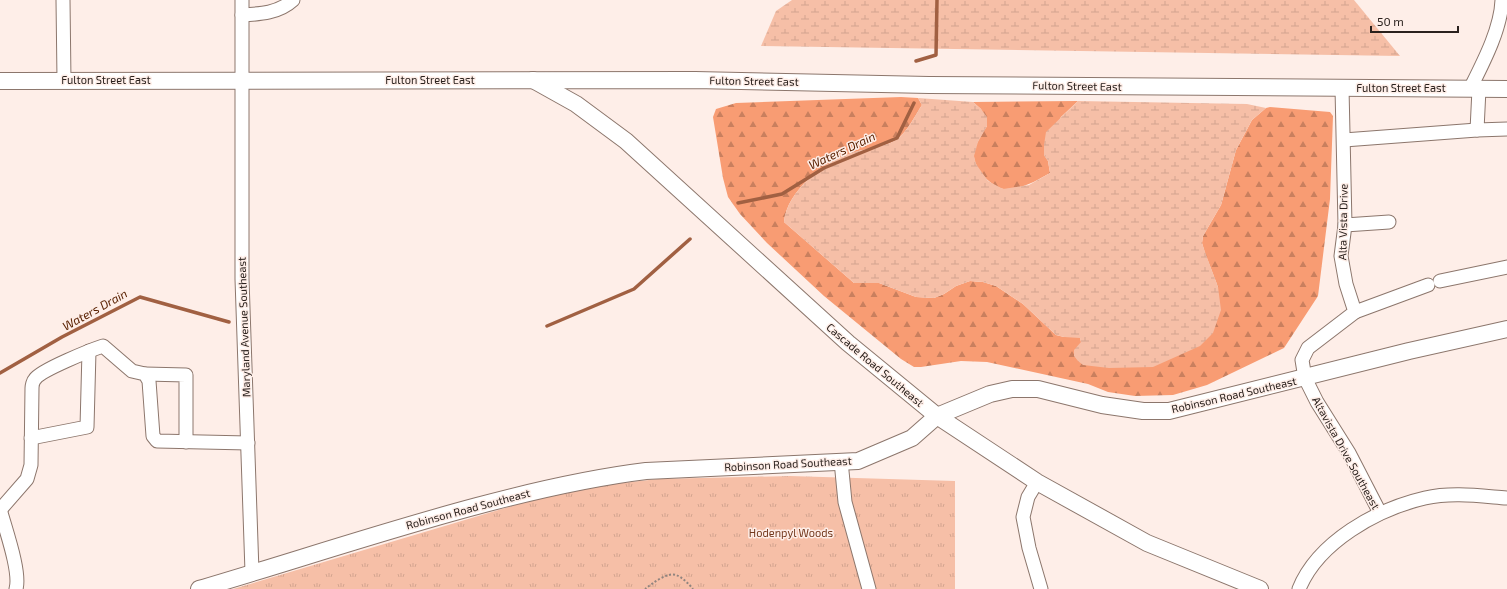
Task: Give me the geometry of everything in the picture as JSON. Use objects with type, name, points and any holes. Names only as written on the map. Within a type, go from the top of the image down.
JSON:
[{"type":"main road","name":"Fulton Street East","points":[[0,81],[532,79],[1507,89]]},
{"type":"main road","name":"Cascade Road Southeast","points":[[532,79],[576,104],[626,141],[832,330],[937,416],[1037,482],[1147,543],[1256,588]]},
{"type":"main road","name":"Robinson Road Southeast","points":[[199,589],[440,516],[538,490],[591,479],[646,471],[858,461],[912,438],[937,416],[990,394],[1012,389],[1038,389],[1102,405],[1143,411],[1168,411],[1409,351],[1507,329]]},
{"type":"street","points":[[63,0],[64,80]]},
{"type":"street","name":"Maryland Avenue Southeast","points":[[242,0],[242,279],[252,572]]},
{"type":"street","points":[[242,15],[262,14],[276,10],[288,5],[293,0]]},
{"type":"street","points":[[1477,130],[1475,89],[1495,33],[1502,9],[1502,0]]},
{"type":"street","name":"Alta Vista Drive","points":[[1342,88],[1345,225],[1341,256],[1346,284],[1355,312]]},
{"type":"street","points":[[1344,140],[1507,129]]},
{"type":"street","points":[[1345,225],[1389,222]]},
{"type":"street","points":[[1305,378],[1302,360],[1308,348],[1355,312],[1434,283],[1507,267]]},
{"type":"street","points":[[16,589],[16,567],[0,509],[27,479],[31,465],[32,388],[34,379],[44,372],[103,346],[132,371],[145,374],[186,375],[186,442]]},
{"type":"street","points":[[31,438],[87,427],[89,351]]},
{"type":"street","points":[[145,374],[149,381],[152,436],[157,441],[248,443]]},
{"type":"street","name":"Altavista Drive Southeast","points":[[1299,589],[1312,564],[1341,537],[1380,513],[1349,453],[1317,402],[1305,378]]},
{"type":"street","points":[[840,461],[845,502],[869,589]]},
{"type":"street","points":[[1037,482],[1028,497],[1023,518],[1029,548],[1041,589]]},
{"type":"street","points":[[1380,513],[1425,498],[1457,495],[1507,498]]},
{"type":"path","points":[[645,589],[665,577],[676,575],[693,589]]},
{"type":"green space","points":[[792,0],[1354,0],[1400,56],[761,46],[776,11]]},
{"type":"green space","points":[[901,97],[918,98],[922,105],[907,128],[896,140],[888,144],[844,156],[821,169],[800,188],[792,199],[787,210],[784,222],[854,283],[879,283],[916,297],[934,298],[944,294],[956,286],[970,281],[983,282],[996,286],[1023,304],[1056,335],[1064,337],[1080,337],[1081,342],[1218,287],[1202,243],[1203,236],[1221,205],[1236,150],[1252,120],[1266,108],[1270,107],[1330,112],[1333,116],[1330,199],[1318,296],[1284,348],[1207,385],[1173,395],[1135,396],[1108,392],[1088,384],[987,362],[961,361],[914,367],[901,359],[824,296],[767,243],[740,214],[728,197],[723,178],[713,117],[716,109],[736,103]]},
{"type":"green space","points":[[918,98],[973,102],[981,109],[987,117],[987,126],[978,142],[974,156],[976,164],[988,181],[1003,189],[1029,185],[1050,173],[1048,161],[1044,155],[1046,132],[1078,101],[1247,104],[1266,108],[1252,120],[1236,150],[1221,205],[1203,236],[1202,243],[1218,287],[1221,310],[1213,333],[1200,346],[1153,367],[1109,368],[1083,365],[1074,356],[1074,350],[1081,342],[1080,338],[1056,335],[1023,304],[996,286],[983,282],[970,281],[956,286],[944,294],[934,298],[916,297],[879,283],[854,283],[784,222],[787,210],[792,199],[800,188],[821,169],[844,156],[888,144],[896,140],[907,128],[922,105]]},
{"type":"green space","points":[[1078,101],[1061,117],[1044,145],[1044,155],[1048,161],[1050,173],[1034,182],[1016,188],[1004,189],[999,188],[989,182],[977,167],[974,153],[978,141],[987,126],[981,109],[973,102]]},
{"type":"green space","name":"Hodenpyl Woods","points":[[790,476],[955,481],[955,589],[233,589],[532,500],[595,486],[658,479]]},
{"type":"waterway","name":"Waters Drain","points":[[916,61],[936,55],[937,0]]},
{"type":"waterway","name":"Waters Drain","points":[[738,203],[782,194],[824,168],[897,138],[914,103]]},
{"type":"waterway","name":"Waters Drain","points":[[547,326],[634,289],[690,239]]},
{"type":"waterway","name":"Waters Drain","points":[[0,373],[62,337],[140,297],[229,322]]}]
